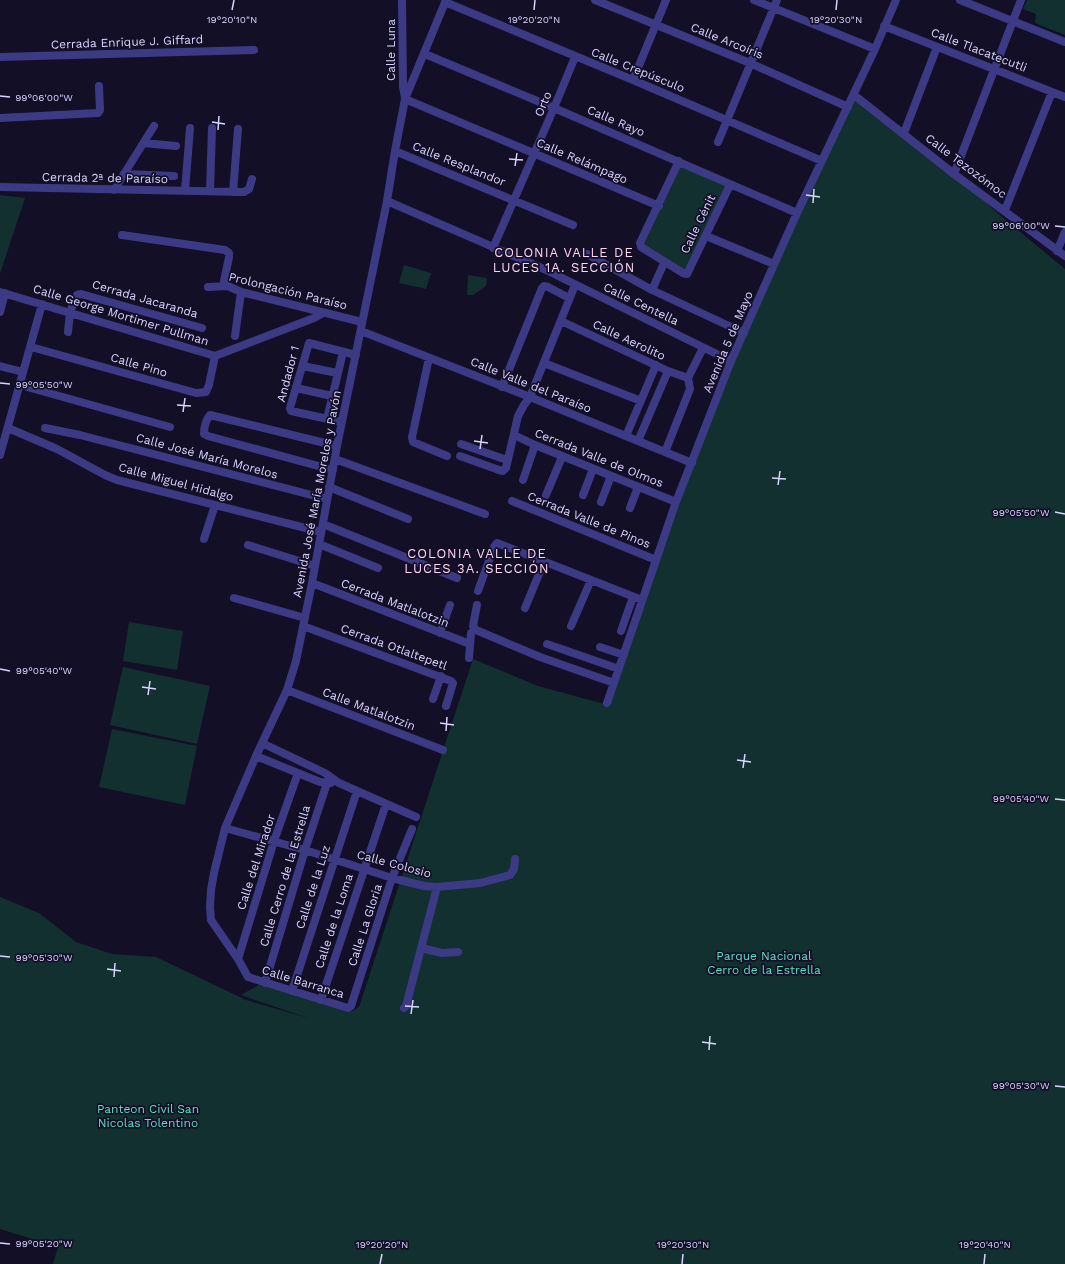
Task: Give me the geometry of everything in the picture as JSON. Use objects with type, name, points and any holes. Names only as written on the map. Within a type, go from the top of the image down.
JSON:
[{"type":"street","name":"Calle Luna","points":[[402,0],[403,87],[405,99]]},
{"type":"street","name":"Calle Arcoíris","points":[[595,0],[750,63],[848,107]]},
{"type":"street","points":[[633,80],[666,0]]},
{"type":"street","points":[[754,0],[775,4],[875,49]]},
{"type":"street","name":"Avenida 5 de Mayo","points":[[607,703],[676,502],[731,361],[797,213],[875,49],[896,0]]},
{"type":"street","points":[[960,0],[1065,42]]},
{"type":"street","points":[[954,174],[1021,0]]},
{"type":"street","name":"Avenida José María Morelos y Pavón","points":[[248,977],[238,959],[211,920],[211,890],[214,873],[225,828],[256,756],[287,690],[296,661],[337,446],[387,201],[405,99],[425,54],[445,1]]},
{"type":"street","name":"Calle Crepúsculo","points":[[445,1],[822,161]]},
{"type":"street","points":[[718,142],[726,119],[775,4]]},
{"type":"street","name":"Calle Tlacatecutli","points":[[884,26],[1065,97]]},
{"type":"street","points":[[904,133],[937,47]]},
{"type":"street","name":"Cerrada Enrique J. Giffard","points":[[0,57],[254,50]]},
{"type":"street","name":"Calle Rayo","points":[[425,54],[679,161],[730,185],[797,213]]},
{"type":"street","name":"Orto","points":[[493,248],[575,57]]},
{"type":"street","points":[[0,118],[98,113],[100,110],[99,86]]},
{"type":"street","points":[[1005,210],[1052,92]]},
{"type":"street","name":"Calle Tezozómoc","points":[[854,94],[954,174],[1005,210],[1065,256]]},
{"type":"street","name":"Calle Relámpago","points":[[405,99],[658,206]]},
{"type":"street","points":[[114,190],[154,126]]},
{"type":"street","points":[[185,191],[190,128]]},
{"type":"street","points":[[210,191],[212,128]]},
{"type":"street","points":[[233,192],[238,129]]},
{"type":"street","points":[[144,143],[176,146]]},
{"type":"street","name":"Calle Resplandor","points":[[395,151],[573,225]]},
{"type":"street","points":[[652,290],[664,263],[641,247],[640,243],[679,161]]},
{"type":"street","points":[[124,174],[174,176]]},
{"type":"street","name":"Cerrada 2ª de Paraíso","points":[[0,187],[244,192],[249,189],[252,179]]},
{"type":"street","name":"Calle Cénit","points":[[664,263],[687,274],[730,185]]},
{"type":"street","name":"Calle Centella","points":[[387,201],[544,269],[731,361]]},
{"type":"street","points":[[1058,251],[1065,232]]},
{"type":"street","points":[[122,235],[225,250],[229,252],[224,280],[228,286]]},
{"type":"street","points":[[706,236],[774,264]]},
{"type":"street","points":[[587,254],[652,290],[744,333]]},
{"type":"street","points":[[460,456],[504,471],[518,416],[524,404],[530,397],[575,285]]},
{"type":"street","name":"Prolongación Paraíso","points":[[208,287],[228,286],[241,292],[362,322]]},
{"type":"street","points":[[502,387],[542,288],[544,286],[548,287],[569,298]]},
{"type":"street","points":[[235,336],[241,292]]},
{"type":"street","points":[[0,312],[3,293]]},
{"type":"street","name":"Calle George Mortimer Pullman","points":[[3,293],[215,356],[314,318],[323,313]]},
{"type":"street","name":"Cerrada Jacaranda","points":[[70,312],[77,295],[81,294],[202,328]]},
{"type":"street","points":[[0,452],[42,304]]},
{"type":"street","points":[[68,332],[70,312]]},
{"type":"street","name":"Calle Aerolito","points":[[561,321],[668,371],[688,378]]},
{"type":"street","name":"Calle Valle del Paraíso","points":[[361,331],[530,397],[692,463]]},
{"type":"street","name":"Andador 1","points":[[327,419],[291,411],[290,408],[309,343],[343,352]]},
{"type":"street","name":"Calle Pino","points":[[30,347],[202,394],[206,392],[209,386],[215,356]]},
{"type":"street","points":[[665,452],[690,389],[688,378],[703,348]]},
{"type":"street","points":[[342,422],[327,419],[343,352],[356,355]]},
{"type":"street","points":[[429,358],[412,437],[413,442],[447,456]]},
{"type":"street","points":[[544,363],[641,401]]},
{"type":"street","points":[[626,436],[656,365]]},
{"type":"street","points":[[0,366],[23,372]]},
{"type":"street","points":[[303,366],[337,373]]},
{"type":"street","points":[[638,441],[668,371]]},
{"type":"street","points":[[20,385],[170,427]]},
{"type":"street","points":[[296,388],[332,396]]},
{"type":"street","points":[[333,470],[208,436],[204,434],[204,431],[210,415],[337,446]]},
{"type":"street","name":"Calle Miguel Hidalgo","points":[[8,428],[57,449],[117,480],[214,505],[322,528],[457,578]]},
{"type":"street","name":"Calle José María Morelos","points":[[45,428],[80,435],[327,499]]},
{"type":"street","name":"Cerrada Valle de Olmos","points":[[514,435],[534,446],[676,502]]},
{"type":"street","points":[[461,444],[507,460]]},
{"type":"street","points":[[523,480],[534,446]]},
{"type":"street","points":[[546,495],[562,457]]},
{"type":"street","points":[[335,459],[486,514]]},
{"type":"street","points":[[583,495],[593,469]]},
{"type":"street","points":[[601,502],[611,476]]},
{"type":"street","points":[[329,487],[408,519]]},
{"type":"street","points":[[630,508],[638,487]]},
{"type":"street","name":"Cerrada Valle de Pinos","points":[[512,501],[656,560]]},
{"type":"street","points":[[204,539],[214,505]]},
{"type":"street","points":[[478,591],[494,547],[497,543],[642,600]]},
{"type":"street","points":[[319,544],[378,568]]},
{"type":"street","points":[[248,545],[315,566]]},
{"type":"street","points":[[525,608],[544,562]]},
{"type":"street","points":[[571,626],[591,580]]},
{"type":"street","name":"Cerrada Matlalotzin","points":[[312,583],[470,644]]},
{"type":"street","points":[[621,631],[633,597]]},
{"type":"street","name":"Cerrada Otlaltepetl","points":[[234,598],[304,622],[452,681],[453,683],[446,706]]},
{"type":"street","points":[[440,633],[450,605]]},
{"type":"street","points":[[477,606],[473,626],[476,630],[540,657],[614,683]]},
{"type":"street","points":[[469,658],[471,633]]},
{"type":"street","points":[[547,644],[619,669]]},
{"type":"street","points":[[600,647],[624,655]]},
{"type":"street","points":[[433,699],[441,676]]},
{"type":"street","name":"Calle Matlalotzin","points":[[287,690],[443,750]]},
{"type":"street","points":[[262,743],[325,773],[328,780]]},
{"type":"street","points":[[256,756],[320,782],[328,780],[339,784],[416,817]]},
{"type":"street","name":"Calle del Mirador","points":[[238,959],[274,842],[298,773]]},
{"type":"street","name":"Calle Cerro de la Estrella","points":[[265,983],[305,850],[328,780]]},
{"type":"street","name":"Calle de la Luz","points":[[292,991],[357,791]]},
{"type":"street","name":"Calle de la Loma","points":[[321,1000],[386,804]]},
{"type":"street","name":"Calle Colosio","points":[[225,828],[305,850],[392,878],[437,887],[406,1006],[404,1008]]},
{"type":"street","name":"Calle La Gloria","points":[[351,1006],[392,878],[412,829]]},
{"type":"street","points":[[437,887],[480,883],[510,875],[514,869],[515,859]]},
{"type":"street","points":[[421,948],[442,953],[458,952]]},
{"type":"street","name":"Calle Barranca","points":[[248,977],[348,1008],[351,1006]]},
{"type":"green space","points":[[1027,0],[1065,0],[1065,35],[1035,23],[1036,14],[1023,9]]},
{"type":"green space","name":"Parque Nacional Cerro de la Estrella","points":[[854,97],[954,174],[1001,216],[1065,269],[1065,1264],[53,1264],[58,1247],[0,1229],[0,897],[39,913],[76,942],[112,954],[156,957],[246,1000],[308,1018],[241,995],[262,983],[345,1011],[352,1011],[359,1007],[473,659],[538,686],[608,705],[731,362]]},
{"type":"green space","points":[[681,165],[726,185],[687,272],[643,246]]},
{"type":"green space","points":[[0,195],[25,198],[0,274]]},
{"type":"green space","points":[[404,265],[431,273],[426,289],[399,283]]},
{"type":"green space","points":[[468,275],[487,278],[486,286],[473,295],[467,295]]},
{"type":"green space","points":[[129,622],[183,631],[177,670],[123,661]]},
{"type":"green space","points":[[123,667],[210,686],[197,744],[110,725]]},
{"type":"green space","points":[[112,729],[197,746],[185,805],[99,787]]},
{"type":"district","name":"COLONIA VALLE DE LUCES 1A. SECCIÓN","points":[[564,260]]},
{"type":"district","name":"COLONIA VALLE DE LUCES 3A. SECCIÓN","points":[[477,560]]},
{"type":"park label","name":"Panteon Civil San Nicolas Tolentino","points":[[148,1116]]}]
